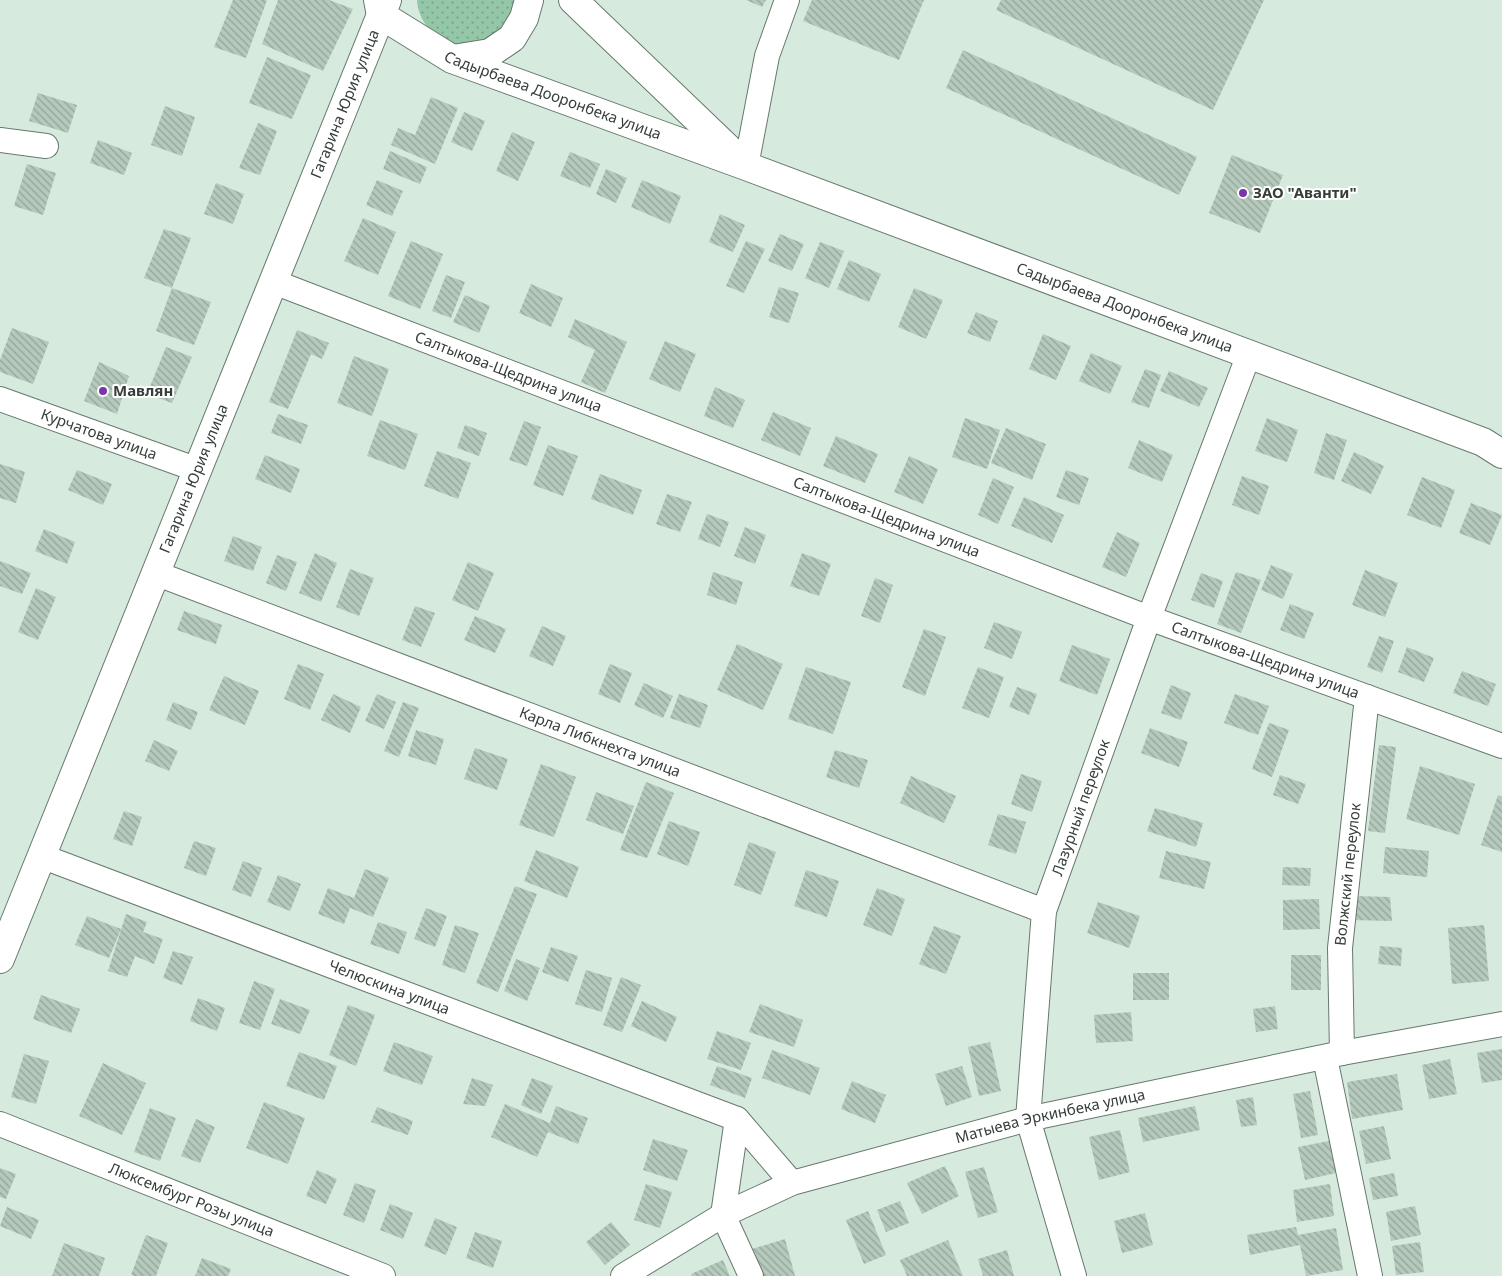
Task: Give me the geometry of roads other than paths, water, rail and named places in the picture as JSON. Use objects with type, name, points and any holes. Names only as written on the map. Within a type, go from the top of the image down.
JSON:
[{"type":"main road","points":[[452,59],[490,53],[512,38],[524,18],[529,0]]},
{"type":"main road","name":"Садырбаева Дооронбека улица","points":[[573,0],[746,166]]},
{"type":"main road","name":"Садырбаева Дооронбека улица","points":[[382,5],[452,59],[746,166],[1250,354],[1483,442],[1502,454]]},
{"type":"main road","name":"Гагарина Юрия улица","points":[[0,959],[274,282],[382,5]]},
{"type":"street","points":[[746,166],[767,56],[787,0]]},
{"type":"street","points":[[0,140],[46,146]]},
{"type":"street","name":"Салтыкова-Щедрина улица","points":[[274,282],[1149,618],[1502,746]]},
{"type":"street","name":"Лазурный переулок","points":[[1074,1276],[1028,1119],[1044,911],[1149,618],[1250,354]]},
{"type":"street","name":"Курчатова улица","points":[[0,399],[198,470]]},
{"type":"street","name":"Карла Либкнехта улица","points":[[155,573],[1044,911]]},
{"type":"street","name":"Волжский переулок","points":[[1367,697],[1340,948],[1334,1056],[1370,1276]]},
{"type":"street","name":"Челюскина улица","points":[[41,856],[737,1119],[792,1183]]},
{"type":"street","name":"Матыева Эркинбека улица","points":[[623,1276],[723,1215],[792,1183],[1028,1119],[1334,1056],[1502,1024]]},
{"type":"street","points":[[737,1119],[723,1215],[751,1276]]},
{"type":"street","name":"Люксембург Розы улица","points":[[0,1124],[382,1276]]},
{"type":"place","name":"ЗАО \"Аванти\"","points":[[1243,193]]},
{"type":"place","name":"Мавлян","points":[[103,391]]}]
